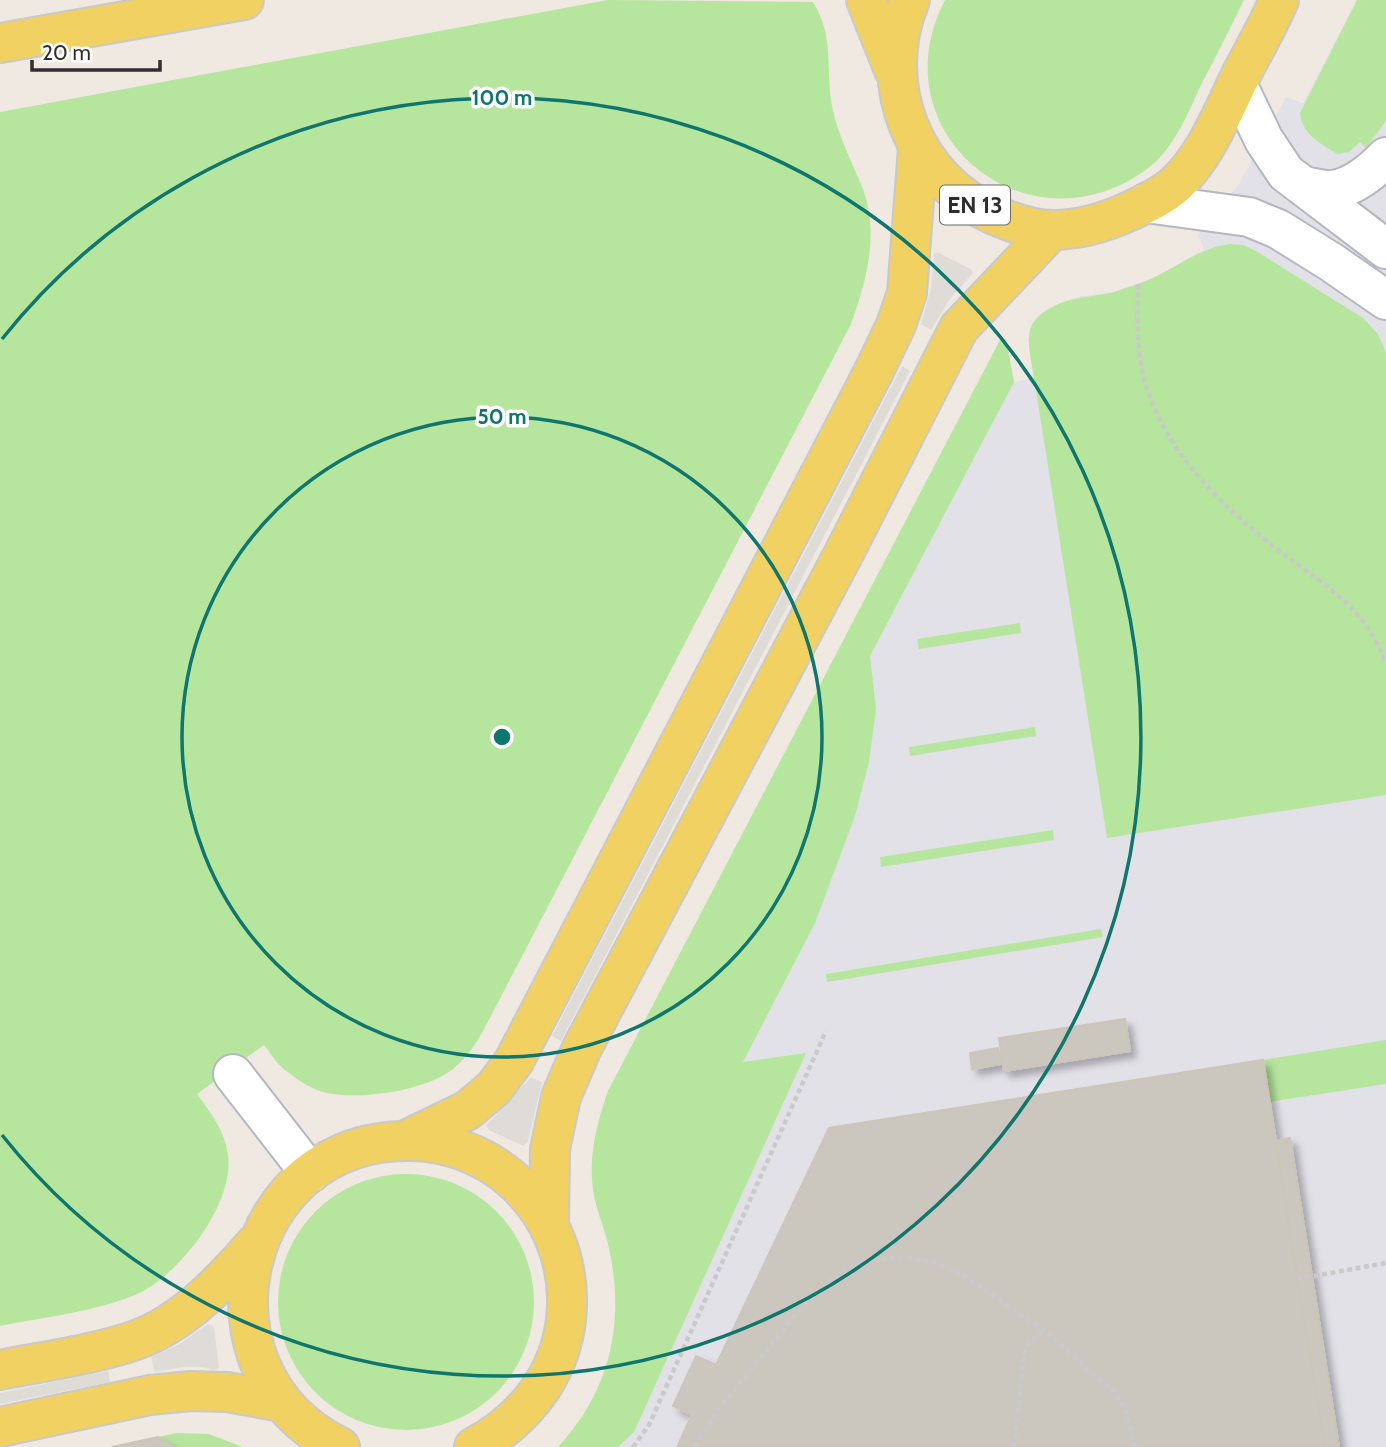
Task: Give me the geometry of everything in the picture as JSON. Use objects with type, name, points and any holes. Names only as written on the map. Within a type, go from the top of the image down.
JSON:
[{"type":"main road","points":[[0,43],[244,0]]},
{"type":"main road","name":"EN 13","points":[[866,0],[897,78]]},
{"type":"main road","name":"EN 13","points":[[910,0],[899,32],[897,78],[900,102],[918,148],[935,170],[972,204],[1018,225],[1052,230],[1085,227],[1116,217],[1146,204],[1174,186],[1197,160],[1279,1]]},
{"type":"main road","points":[[404,1141],[468,1110],[494,1088],[514,1061],[868,383],[908,293],[918,148]]},
{"type":"main road","points":[[549,1225],[550,1149],[561,1097],[582,1048],[843,555],[959,328],[1052,230]]},
{"type":"main road","points":[[0,1370],[115,1346],[137,1340],[159,1329],[221,1284],[260,1239],[281,1203],[310,1173],[339,1156],[370,1145],[404,1141],[448,1145],[488,1162],[523,1189],[549,1225],[564,1270],[567,1316],[563,1340],[544,1384],[515,1420],[474,1447]]},
{"type":"main road","points":[[260,1239],[251,1266],[247,1295],[248,1324],[255,1352],[266,1378],[282,1402],[317,1434],[340,1447]]},
{"type":"main road","points":[[0,1427],[150,1395],[191,1391],[228,1392],[282,1402]]},
{"type":"street","points":[[1237,84],[1264,140],[1286,173],[1303,186],[1379,229],[1331,262]]},
{"type":"street","points":[[1303,186],[1332,190],[1354,182],[1386,157]]},
{"type":"street","points":[[1146,204],[1263,221],[1331,262],[1386,300]]},
{"type":"street","points":[[233,1074],[310,1173]]},
{"type":"path","points":[[1138,284],[1139,356],[1142,372],[1150,400],[1179,450],[1201,479],[1242,519],[1280,551],[1334,589],[1352,607],[1365,622],[1386,663]]},
{"type":"path","points":[[633,1447],[649,1426],[826,1031]]},
{"type":"path","points":[[812,1060],[822,1058]]},
{"type":"path","points":[[695,1447],[719,1409],[793,1318],[829,1281],[863,1261],[906,1257],[936,1263],[961,1274],[1044,1331],[1114,1392],[1127,1413],[1135,1447]]},
{"type":"path","points":[[1297,1279],[1386,1263]]},
{"type":"path","points":[[1014,1447],[1025,1347],[1044,1331]]},
{"type":"shaded area","points":[[1357,0],[1386,0],[1386,1447],[572,1447],[622,1409],[674,1086],[1000,340],[1006,339],[1014,382],[1034,378],[1028,339],[1034,322],[1045,312],[1077,297],[1113,292],[1148,280],[1204,249],[1198,235],[1239,184],[1286,97],[1303,103]]},
{"type":"shaded area","points":[[937,252],[971,269],[973,273],[950,299],[931,330],[921,324],[931,288],[934,254]]},
{"type":"shaded area","points":[[902,366],[910,371],[561,1041],[552,1036]]},
{"type":"shaded area","points":[[531,1077],[542,1082],[528,1141],[523,1146],[486,1126]]},
{"type":"shaded area","points":[[208,1324],[214,1327],[219,1368],[214,1370],[184,1367],[155,1372],[151,1357],[178,1345]]},
{"type":"shaded area","points":[[108,1371],[110,1382],[0,1404],[0,1393]]},
{"type":"green space","points":[[608,0],[813,2],[827,40],[832,106],[842,139],[864,192],[870,225],[866,275],[851,324],[489,1020],[466,1057],[441,1077],[410,1088],[374,1094],[341,1095],[322,1092],[298,1080],[282,1067],[264,1045],[197,1094],[221,1130],[228,1155],[228,1174],[213,1216],[185,1256],[152,1286],[135,1295],[86,1310],[0,1326],[0,112]]},
{"type":"green space","points":[[945,0],[1244,0],[1179,131],[1165,152],[1147,169],[1101,192],[1055,198],[1012,189],[975,167],[947,135],[931,94],[929,49]]},
{"type":"green space","points":[[1357,0],[1386,0],[1386,121],[1366,148],[1360,142],[1349,152],[1338,154],[1308,133],[1300,113]]},
{"type":"green space","points":[[1230,244],[1243,245],[1256,251],[1363,318],[1378,334],[1386,353],[1386,795],[1107,838],[1030,356],[1031,326],[1043,313],[1061,303],[1110,293],[1146,281],[1207,250]]},
{"type":"green space","points":[[1006,339],[1014,382],[870,656],[876,709],[869,762],[855,816],[815,923],[743,1062],[806,1053],[634,1432],[618,1447],[558,1447],[591,1402],[602,1378],[614,1328],[614,1275],[594,1198],[592,1168],[596,1135],[608,1091],[1000,340]]},
{"type":"green space","points":[[1020,623],[1021,633],[919,649],[917,639]]},
{"type":"green space","points":[[1035,727],[1036,736],[910,756],[909,747]]},
{"type":"green space","points":[[1053,830],[1054,840],[881,867],[880,857]]},
{"type":"green space","points":[[1101,929],[1103,937],[827,982],[826,974]]},
{"type":"green space","points":[[1386,1040],[1386,1084],[1269,1102],[1263,1060]]},
{"type":"green space","points":[[406,1174],[443,1179],[466,1189],[497,1211],[519,1242],[529,1265],[534,1302],[529,1339],[519,1362],[497,1393],[466,1415],[443,1425],[406,1430],[369,1425],[346,1415],[315,1393],[293,1362],[283,1339],[278,1302],[283,1265],[293,1242],[315,1211],[346,1189],[369,1179]]},
{"type":"green space","points":[[177,1433],[209,1434],[243,1447],[173,1447],[158,1437]]},
{"type":"building","points":[[1125,1019],[1130,1051],[1004,1071],[999,1038]]},
{"type":"building","points":[[998,1048],[1001,1064],[972,1069],[970,1053]]},
{"type":"building","points":[[1263,1060],[1325,1447],[677,1447],[692,1415],[673,1406],[696,1356],[716,1365],[829,1128]]},
{"type":"building","points":[[1290,1138],[1339,1447],[1325,1447],[1299,1293],[1275,1141]]},
{"type":"building","points":[[158,1437],[173,1447],[112,1447]]}]
